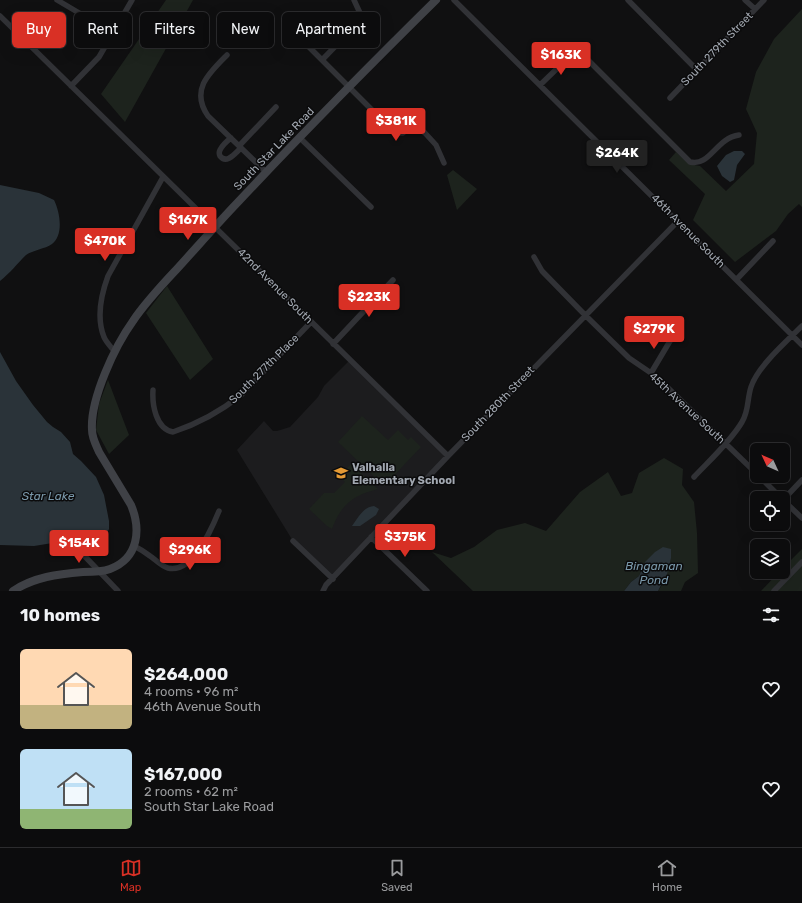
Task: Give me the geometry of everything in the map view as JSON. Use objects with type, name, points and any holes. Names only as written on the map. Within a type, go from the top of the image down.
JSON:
[{"type":"street","points":[[57,0],[77,12]]},
{"type":"street","points":[[125,12],[132,0]]},
{"type":"street","points":[[322,60],[355,26],[359,19],[360,13],[354,0]]},
{"type":"street","name":"South Star Lake Road","points":[[134,546],[137,526],[134,511],[95,444],[92,431],[93,409],[96,399],[115,352],[132,321],[215,226],[266,172],[436,0]]},
{"type":"street","name":"46th Avenue South","points":[[454,0],[802,345]]},
{"type":"street","points":[[628,0],[697,70]]},
{"type":"street","points":[[746,0],[755,9]]},
{"type":"street","name":"South 279th Street","points":[[670,98],[764,0]]},
{"type":"street","name":"42nd Avenue South","points":[[0,16],[448,456]]},
{"type":"street","points":[[71,86],[95,63],[104,48]]},
{"type":"street","points":[[310,48],[374,112],[392,120],[420,129],[431,138],[440,151],[444,163]]},
{"type":"street","points":[[227,55],[206,78],[202,87],[200,98],[202,108],[208,116],[266,172]]},
{"type":"street","points":[[540,85],[569,57],[577,55],[583,56],[687,159],[696,163],[702,162],[726,139],[739,135]]},
{"type":"street","points":[[231,138],[219,153],[221,157],[225,159],[230,158],[276,107]]},
{"type":"street","points":[[392,120],[393,128],[398,133],[403,133],[411,126]]},
{"type":"street","points":[[300,138],[371,207]]},
{"type":"street","points":[[115,352],[104,339],[101,328],[100,303],[103,289],[108,276],[163,177]]},
{"type":"street","name":"South 280th Street","points":[[323,591],[371,537],[448,456],[678,221]]},
{"type":"street","points":[[736,279],[773,241]]},
{"type":"street","name":"45th Avenue South","points":[[534,257],[542,271],[629,358],[651,373],[750,467]]},
{"type":"street","points":[[333,344],[393,280]]},
{"type":"street","name":"South 277th Place","points":[[153,390],[154,405],[159,423],[163,428],[167,431],[173,432],[188,427],[228,405],[241,395],[311,322]]},
{"type":"street","points":[[694,477],[743,421],[747,412],[751,387],[755,378],[765,365],[802,326]]},
{"type":"street","points":[[651,373],[673,336]]},
{"type":"street","points":[[790,491],[802,480]]},
{"type":"street","name":"45th Avenue South","points":[[766,483],[774,491]]},
{"type":"street","name":"45th Avenue South","points":[[790,507],[802,518]]},
{"type":"street","points":[[13,591],[31,582],[57,575],[109,569],[118,565],[129,554],[134,546],[148,554],[163,566],[172,568],[181,566],[189,561],[202,547],[219,511]]},
{"type":"street","points":[[371,537],[427,591]]},
{"type":"street","points":[[293,541],[333,579]]},
{"type":"street","points":[[73,544],[118,591]]},
{"type":"street","points":[[774,591],[802,562]]},
{"type":"shaded area","points":[[166,0],[193,0],[186,12],[158,12]]},
{"type":"shaded area","points":[[802,9],[802,207],[799,204],[788,214],[776,231],[735,262],[693,220],[705,194],[669,160],[676,152],[689,164],[700,166],[726,191],[754,164],[757,133],[746,109],[756,72],[774,39]]},
{"type":"shaded area","points":[[140,38],[140,48],[166,48],[125,122],[101,94]]},
{"type":"shaded area","points":[[453,170],[477,189],[457,210],[447,175]]},
{"type":"shaded area","points":[[167,286],[213,359],[190,380],[146,313]]},
{"type":"shaded area","name":"Valhalla Elementary School","points":[[350,360],[448,456],[333,579],[293,541],[237,450],[264,421],[273,431],[290,427],[318,397],[324,386]]},
{"type":"shaded area","points":[[108,380],[129,435],[109,454],[96,430],[99,404]]},
{"type":"shaded area","points":[[362,416],[388,440],[398,430],[408,440],[411,437],[421,447],[384,486],[338,442]]},
{"type":"shaded area","points":[[664,458],[683,469],[682,485],[694,502],[697,533],[698,573],[685,582],[681,591],[658,591],[662,585],[645,562],[639,576],[631,582],[624,591],[473,591],[432,552],[451,558],[474,547],[497,530],[525,523],[546,531],[580,492],[608,472],[621,496],[632,493],[639,473]]},
{"type":"shaded area","points":[[351,464],[378,489],[362,494],[349,502],[340,513],[332,529],[309,509],[324,493],[334,493],[345,482],[339,476]]},
{"type":"shaded area","points":[[802,549],[802,591],[761,591],[772,579],[790,579],[790,561]]},
{"type":"water","points":[[734,151],[742,151],[745,154],[737,165],[734,180],[730,182],[722,176],[717,166],[726,155]]},
{"type":"water","points":[[0,185],[39,193],[54,200],[60,223],[58,235],[52,244],[26,255],[0,281]]},
{"type":"water","name":"Star Lake","points":[[0,352],[16,381],[33,405],[47,422],[61,432],[70,442],[73,454],[96,477],[104,495],[109,521],[109,529],[105,537],[78,544],[71,544],[65,541],[34,546],[0,545]]},
{"type":"water","points":[[374,506],[379,509],[376,515],[360,526],[352,526],[367,508]]},
{"type":"water","name":"Bingaman Pond","points":[[663,547],[671,549],[671,558],[667,574],[658,591],[624,591],[631,582],[639,576],[645,562],[655,552]]},
{"type":"place","name":"Valhalla Elementary School","points":[[341,473]]}]
